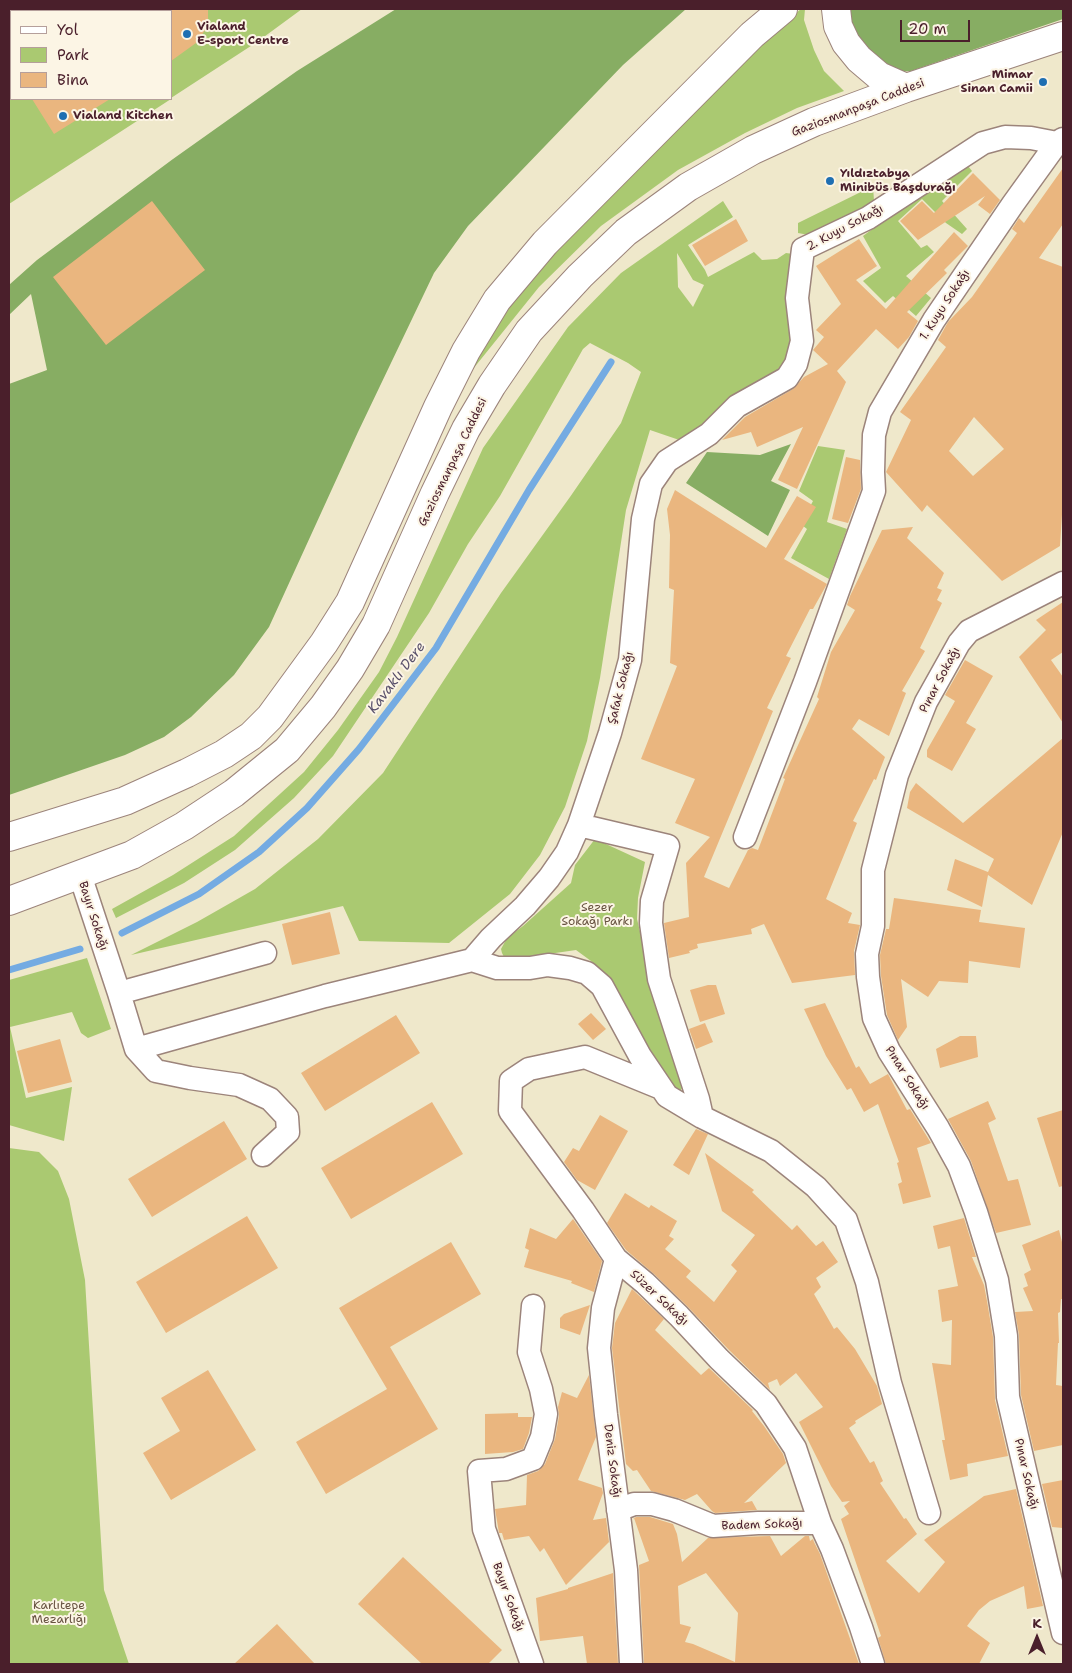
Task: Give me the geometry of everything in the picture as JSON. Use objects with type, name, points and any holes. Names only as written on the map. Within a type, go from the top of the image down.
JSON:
[{"type":"main road","points":[[9,837],[125,801],[187,773],[224,754],[251,736],[270,717],[324,644],[350,602],[438,407],[466,351],[497,300],[545,243],[752,35],[783,9]]},
{"type":"main road","points":[[836,9],[838,26],[846,42],[859,59],[879,76],[906,88]]},
{"type":"main road","name":"Gaziosmanpaşa Caddesi","points":[[9,900],[132,855],[184,826],[234,793],[287,750],[323,707],[350,669],[376,625],[435,493],[466,429],[492,385],[529,331],[593,263],[626,232],[688,188],[753,150],[814,122],[906,88],[1063,36]]},
{"type":"street","name":"2. Kuyu Sokağı","points":[[668,461],[704,438],[738,406],[787,378],[796,364],[802,341],[797,298],[803,249],[868,218],[983,143],[1005,137],[1060,141]]},
{"type":"street","name":"1. Kuyu Sokağı","points":[[745,837],[805,682],[874,491],[874,434],[880,412],[934,320],[1060,141]]},
{"type":"street","name":"Şafak Sokağı","points":[[472,960],[549,878],[567,852],[579,825],[610,733],[630,660],[643,519],[651,484],[668,461]]},
{"type":"street","name":"Pınar Sokağı","points":[[1063,583],[969,631],[959,644],[926,702],[897,775],[873,870],[872,926],[867,954],[868,977],[874,1018],[889,1051],[938,1128],[959,1166],[976,1212],[997,1280],[1006,1336],[1008,1397],[1063,1634]]},
{"type":"street","points":[[579,825],[668,846],[652,900],[650,923],[659,979],[698,1099],[702,1117]]},
{"type":"street","name":"Bayır Sokağı","points":[[80,875],[136,1049]]},
{"type":"street","points":[[119,993],[265,953]]},
{"type":"street","points":[[264,1154],[288,1132],[287,1117],[270,1099],[239,1085],[190,1078],[156,1070],[136,1049],[325,996],[472,960],[496,968],[530,968],[548,965],[587,973],[602,986],[640,1056],[667,1096],[702,1117],[771,1151],[816,1186],[846,1220],[867,1282],[890,1383],[929,1513]]},
{"type":"street","name":"Süzer Sokağı","points":[[661,1088],[585,1057],[529,1069],[511,1080],[510,1111],[583,1210],[616,1259],[645,1283],[766,1404],[795,1448],[820,1523],[862,1627],[873,1664]]},
{"type":"street","name":"Deniz Sokağı","points":[[616,1259],[603,1308],[599,1348],[626,1570],[631,1664]]},
{"type":"street","name":"Bayır Sokağı","points":[[532,1664],[484,1529],[479,1471],[506,1469],[533,1459],[542,1438],[546,1414],[542,1389],[529,1352],[533,1306]]},
{"type":"street","name":"Badem Sokağı","points":[[618,1510],[634,1504],[652,1504],[674,1510],[713,1526],[758,1523],[820,1523]]},
{"type":"green space","points":[[9,9],[302,9],[257,42],[172,97],[172,10],[10,10],[10,100],[169,100],[9,204]]},
{"type":"green space","points":[[396,9],[686,9],[623,65],[468,226],[434,273],[358,432],[269,627],[234,675],[191,717],[164,737],[125,755],[9,795],[9,384],[47,370],[31,294],[9,315],[9,285],[37,260],[173,159],[297,71]]},
{"type":"green space","points":[[801,9],[805,9],[804,20],[814,50],[824,71],[844,91],[797,108],[745,133],[678,170],[601,226],[539,287],[469,374],[480,344],[541,263],[770,34]]},
{"type":"green space","points":[[846,9],[1063,9],[1063,19],[911,71],[895,72],[864,55]]},
{"type":"green space","points":[[964,161],[972,171],[942,201],[967,229],[962,234],[946,223],[922,199],[898,221],[921,248],[927,245],[934,252],[906,276],[931,298],[916,316],[893,296],[885,303],[863,281],[881,268],[863,236]]},
{"type":"green space","points":[[873,186],[874,201],[861,214],[814,236],[798,233],[798,223]]},
{"type":"green space","points":[[723,201],[733,217],[688,245],[708,277],[754,252],[762,260],[777,259],[786,253],[793,254],[795,348],[784,366],[691,444],[650,430],[626,510],[600,678],[587,741],[565,807],[540,855],[510,894],[449,943],[359,941],[343,906],[131,955],[197,922],[255,889],[318,839],[383,773],[501,593],[621,423],[641,372],[628,363],[590,343],[583,349],[500,496],[468,544],[429,613],[333,756],[294,798],[235,850],[184,883],[116,918],[112,909],[173,875],[234,836],[304,772],[338,730],[379,672],[397,637],[483,448],[568,327],[621,273]],"holes":[[[677,253],[693,280],[704,285],[693,307],[678,287]]]},
{"type":"green space","points":[[791,444],[771,481],[790,490],[768,536],[686,483],[707,452],[760,455]]},
{"type":"green space","points":[[818,446],[845,450],[827,522],[847,529],[829,579],[791,558],[807,529],[793,518],[804,518],[813,501],[799,491]]},
{"type":"green space","name":"Sezer Sokağı Parkı","points":[[595,839],[645,862],[638,898],[637,919],[656,997],[685,1082],[681,1090],[673,1092],[591,961],[576,950],[521,958],[504,957],[502,953],[501,949],[507,938],[571,883],[575,865]]},
{"type":"green space","points":[[87,958],[111,1029],[88,1038],[81,1033],[72,1012],[10,1027],[26,1098],[72,1087],[64,1141],[9,1125],[9,980]]},
{"type":"green space","name":"Karlıtepe Mezarlığı","points":[[9,1148],[39,1152],[58,1171],[69,1199],[85,1280],[104,1590],[129,1664],[9,1664]]},
{"type":"building","name":"Vialand E-sport Centre","points":[[208,9],[208,26],[196,43],[172,60],[172,10]]},
{"type":"building","name":"Vialand Kitchen","points":[[33,100],[108,100],[54,134]]},
{"type":"building","points":[[1063,168],[1063,224],[1039,258],[1063,267],[1063,499],[1060,546],[1002,581],[927,505],[922,512],[886,472],[911,420],[900,412],[946,347],[938,340],[948,322],[972,297],[1017,233],[1012,229],[1019,218],[1024,223]],"holes":[[[974,417],[1004,449],[973,476],[949,451]]]},
{"type":"building","points":[[973,173],[1000,200],[990,214],[978,205],[985,196],[918,240],[900,221],[922,201],[934,213]]},
{"type":"building","points":[[152,201],[205,270],[106,345],[53,277]]},
{"type":"building","points":[[736,219],[748,241],[705,266],[692,245]]},
{"type":"building","points":[[954,232],[968,246],[944,270],[947,273],[907,312],[918,321],[909,337],[898,349],[876,329],[837,371],[846,382],[797,489],[778,480],[803,427],[757,447],[751,432],[722,440],[745,417],[793,389],[804,377],[828,364],[813,350],[824,337],[816,330],[841,304],[816,266],[859,239],[877,266],[856,280],[886,309]]},
{"type":"building","points":[[846,457],[860,460],[861,489],[848,523],[832,519]]},
{"type":"building","points":[[675,490],[766,548],[797,496],[816,507],[784,559],[827,584],[813,609],[810,609],[786,656],[791,658],[767,708],[773,711],[704,877],[729,888],[748,850],[752,848],[758,850],[785,779],[783,778],[819,699],[817,697],[831,652],[855,610],[847,605],[850,596],[882,530],[913,527],[907,538],[944,573],[937,588],[942,590],[937,600],[942,603],[920,648],[925,651],[902,691],[906,693],[889,736],[859,719],[852,729],[885,757],[876,780],[874,779],[853,821],[857,823],[826,899],[852,913],[848,923],[860,925],[854,951],[855,975],[792,983],[764,924],[751,929],[752,934],[697,944],[698,948],[689,951],[690,953],[669,958],[664,923],[689,917],[686,863],[710,837],[675,823],[695,779],[641,759],[677,666],[670,663],[674,590],[669,588],[670,535],[667,509]]},
{"type":"building","points":[[1063,602],[1063,652],[1051,660],[1063,677],[1063,723],[1019,657],[1046,630],[1036,620]]},
{"type":"building","points":[[965,660],[993,676],[966,723],[976,729],[952,771],[927,757],[927,750],[955,701],[945,695]]},
{"type":"building","points":[[1063,738],[1063,832],[1032,905],[988,875],[982,907],[947,890],[955,859],[988,872],[994,859],[907,808],[910,792],[916,783],[963,823]]},
{"type":"building","points":[[894,898],[981,910],[979,922],[1025,928],[1020,968],[969,961],[968,983],[939,981],[928,997],[901,979],[907,1027],[898,1040],[887,1015],[880,955],[886,929],[889,929]]},
{"type":"building","points":[[330,912],[340,954],[292,965],[282,924]]},
{"type":"building","points":[[708,985],[716,985],[725,1014],[700,1022],[690,990]]},
{"type":"building","points":[[825,1003],[856,1068],[859,1066],[870,1084],[888,1074],[907,1110],[910,1109],[931,1143],[917,1148],[931,1197],[903,1204],[898,1184],[902,1182],[897,1163],[899,1162],[878,1104],[864,1112],[851,1088],[847,1090],[826,1056],[804,1009]]},
{"type":"building","points":[[591,1013],[606,1029],[593,1040],[578,1024]]},
{"type":"building","points":[[396,1015],[420,1053],[325,1111],[301,1073]]},
{"type":"building","points":[[705,1023],[713,1042],[696,1049],[689,1029]]},
{"type":"building","points":[[960,1036],[976,1036],[978,1057],[940,1068],[936,1049]]},
{"type":"building","points":[[60,1039],[72,1082],[28,1093],[17,1051]]},
{"type":"building","points":[[988,1101],[996,1119],[988,1123],[1008,1181],[1018,1179],[1031,1225],[996,1233],[971,1161],[948,1119]]},
{"type":"building","points":[[432,1102],[463,1154],[351,1219],[321,1168]]},
{"type":"building","points":[[1063,1110],[1063,1186],[1059,1187],[1037,1118]]},
{"type":"building","points":[[600,1115],[628,1131],[595,1190],[577,1180],[564,1162],[573,1148],[579,1151]]},
{"type":"building","points":[[224,1121],[247,1159],[152,1217],[128,1179]]},
{"type":"building","points":[[696,1129],[708,1134],[689,1175],[673,1165]]},
{"type":"building","points":[[705,1153],[754,1190],[752,1192],[792,1230],[797,1225],[816,1246],[823,1241],[838,1262],[816,1278],[821,1287],[814,1294],[834,1329],[837,1327],[855,1349],[877,1386],[882,1404],[855,1421],[856,1423],[849,1428],[870,1463],[874,1461],[883,1481],[880,1483],[904,1519],[906,1518],[917,1534],[886,1561],[919,1593],[945,1562],[924,1540],[984,1496],[1016,1489],[1043,1606],[1027,1609],[1024,1586],[990,1601],[979,1610],[967,1626],[990,1643],[979,1664],[886,1664],[878,1638],[881,1636],[841,1519],[849,1514],[844,1506],[850,1501],[842,1502],[831,1486],[799,1422],[823,1407],[796,1373],[780,1386],[777,1379],[768,1383],[770,1390],[688,1307],[626,1250],[607,1223],[625,1193],[649,1208],[651,1205],[677,1221],[669,1236],[674,1239],[665,1249],[691,1271],[686,1277],[714,1302],[737,1271],[731,1265],[755,1235],[722,1211]]},
{"type":"building","points":[[247,1216],[278,1268],[166,1333],[136,1282]]},
{"type":"building","points":[[964,1218],[976,1257],[972,1257],[984,1285],[987,1301],[993,1337],[995,1400],[1008,1456],[967,1464],[968,1476],[950,1480],[942,1440],[945,1440],[932,1363],[951,1365],[952,1320],[942,1322],[938,1290],[958,1286],[950,1246],[938,1249],[933,1226]]},
{"type":"building","points":[[573,1219],[602,1261],[594,1292],[571,1283],[572,1281],[524,1267],[529,1250],[525,1248],[530,1228],[556,1239]]},
{"type":"building","points":[[1059,1230],[1063,1246],[1063,1299],[1061,1299],[1060,1312],[1058,1313],[1059,1343],[1056,1385],[1063,1386],[1063,1445],[1034,1451],[1021,1395],[1019,1335],[1015,1312],[1033,1311],[1023,1288],[1028,1286],[1024,1274],[1031,1270],[1022,1245]]},
{"type":"building","points":[[451,1242],[481,1294],[390,1347],[438,1429],[326,1494],[296,1442],[387,1389],[339,1308]]},
{"type":"building","points":[[632,1289],[664,1319],[655,1330],[701,1375],[709,1368],[753,1410],[783,1454],[786,1463],[744,1503],[752,1501],[757,1510],[715,1513],[697,1494],[685,1500],[651,1491],[637,1470],[633,1471],[626,1464],[612,1348],[615,1323]]},
{"type":"building","points":[[590,1305],[580,1335],[560,1328],[560,1318],[564,1314]]},
{"type":"building","points":[[208,1370],[256,1450],[171,1500],[143,1453],[180,1431],[161,1398]]},
{"type":"building","points":[[589,1375],[596,1437],[578,1480],[602,1488],[603,1493],[593,1520],[606,1518],[609,1542],[566,1585],[544,1548],[540,1552],[529,1536],[504,1540],[502,1533],[499,1533],[495,1509],[526,1505],[527,1475],[538,1471],[545,1464],[555,1439],[559,1416],[558,1407],[562,1392],[577,1398]]},
{"type":"building","points":[[518,1413],[518,1417],[532,1417],[523,1449],[513,1452],[485,1454],[485,1414]]},
{"type":"building","points":[[1063,1480],[1063,1528],[1052,1527],[1042,1484]]},
{"type":"building","points":[[636,1517],[650,1517],[673,1524],[677,1534],[682,1562],[708,1538],[770,1536],[781,1556],[805,1536],[809,1536],[810,1541],[813,1539],[820,1554],[859,1664],[644,1664],[639,1565],[649,1561],[634,1518]],"holes":[[[706,1573],[738,1613],[735,1662],[685,1642],[691,1627],[680,1624],[678,1586]]]},
{"type":"building","points":[[403,1557],[502,1650],[488,1664],[422,1664],[358,1604]]},
{"type":"building","points":[[613,1573],[618,1664],[587,1664],[583,1636],[540,1641],[536,1598]]},
{"type":"building","points":[[277,1624],[315,1664],[234,1664]]},
{"type":"waterway","name":"Kavaklı Dere","points":[[122,933],[199,894],[259,852],[307,808],[359,749],[436,648],[529,490],[611,362]]},
{"type":"waterway","name":"Kavaklı Dere","points":[[9,970],[80,949]]},
{"type":"place","name":"Vialand E-sport Centre","points":[[187,34]]},
{"type":"place","name":"Mimar Sinan Camii","points":[[1043,82]]},
{"type":"place","name":"Vialand Kitchen","points":[[63,116]]},
{"type":"place","name":"Yıldıztabya Minibüs Başdurağı","points":[[830,181]]}]
